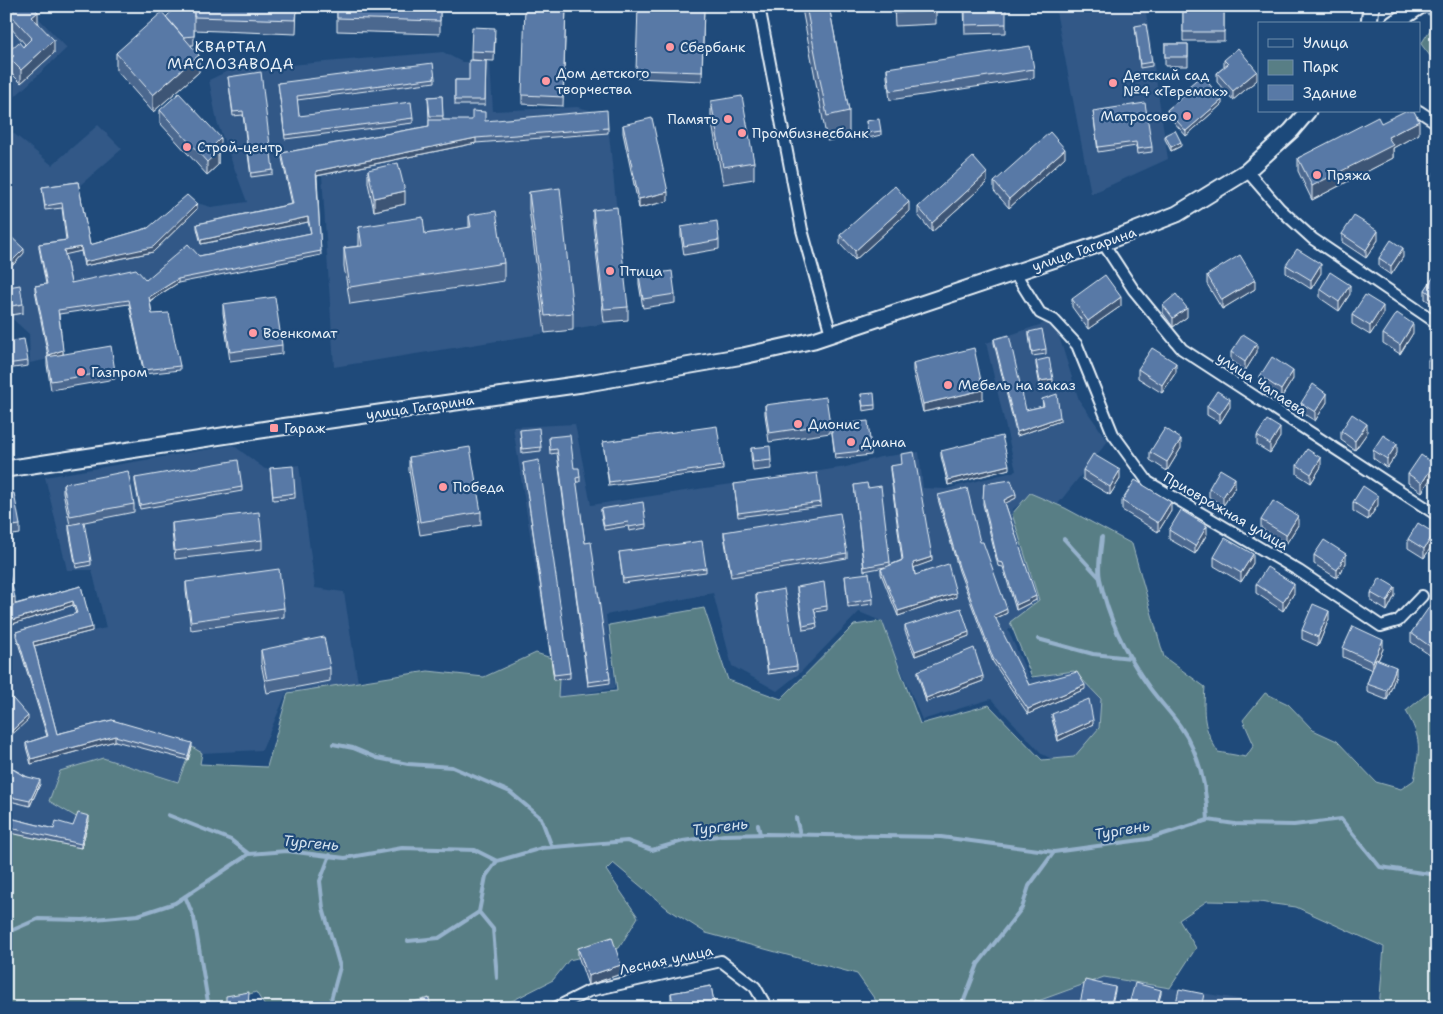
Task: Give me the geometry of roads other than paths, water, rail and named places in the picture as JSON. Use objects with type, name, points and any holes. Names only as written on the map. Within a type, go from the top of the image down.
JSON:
[{"type":"street","points":[[759,6],[802,230],[831,334]]},
{"type":"street","points":[[1369,22],[1371,6]]},
{"type":"street","points":[[1396,22],[1420,6]]},
{"type":"street","name":"улица Гагарина","points":[[6,469],[582,384],[743,356],[831,334],[1103,243],[1177,214],[1247,171],[1285,136],[1307,112]]},
{"type":"street","points":[[1420,112],[1437,123]]},
{"type":"street","points":[[1247,171],[1280,209],[1313,239],[1437,323]]},
{"type":"street","name":"улица Чапаева","points":[[1103,243],[1133,289],[1182,349],[1437,515]]},
{"type":"street","name":"Приовражная улица","points":[[1015,272],[1040,313],[1054,320],[1077,345],[1113,434],[1148,482],[1299,571],[1381,626],[1398,621],[1422,596]]},
{"type":"street","name":"Лесная улица","points":[[556,1008],[589,991],[721,961],[755,987],[767,1008]]},
{"type":"waterway","points":[[1428,13],[1437,16]]},
{"type":"waterway","points":[[1102,537],[1099,574],[1103,594],[1113,622],[1125,649],[1141,675],[1189,740],[1202,775],[1208,820]]},
{"type":"waterway","points":[[1064,539],[1099,577]]},
{"type":"waterway","points":[[1038,639],[1093,654],[1131,658]]},
{"type":"waterway","points":[[333,744],[353,748],[377,758],[408,764],[452,767],[510,792],[541,818],[552,847]]},
{"type":"waterway","points":[[168,815],[231,840],[249,854]]},
{"type":"waterway","points":[[796,818],[800,834]]},
{"type":"waterway","name":"Тургень","points":[[6,933],[38,919],[83,920],[138,915],[175,903],[249,854],[287,851],[345,858],[402,848],[475,850],[497,861],[542,848],[627,841],[652,850],[683,841],[724,835],[767,834],[941,837],[1054,852],[1148,839],[1208,820],[1235,824],[1294,825],[1341,819],[1380,867],[1437,875]]},
{"type":"waterway","points":[[758,825],[760,834]]},
{"type":"waterway","points":[[961,1008],[978,964],[1022,908],[1029,886],[1054,852]]},
{"type":"waterway","points":[[329,1007],[340,967],[323,908],[320,881],[330,855]]},
{"type":"waterway","points":[[408,941],[439,938],[479,912],[486,876],[497,861]]},
{"type":"waterway","points":[[185,896],[194,918],[209,1008]]},
{"type":"waterway","points":[[479,912],[493,929],[497,978]]},
{"type":"place","name":"Сбербанк","points":[[670,47]]},
{"type":"place","name":"Дом детского творчества","points":[[546,81]]},
{"type":"place","name":"Детский сад №4 «Теремок»","points":[[1113,83]]},
{"type":"place","name":"Матросово","points":[[1187,116]]},
{"type":"place","name":"Память","points":[[728,119]]},
{"type":"place","name":"Промбизнесбанк","points":[[742,133]]},
{"type":"place","name":"Строй-центр","points":[[187,147]]},
{"type":"place","name":"Пряжа","points":[[1317,175]]},
{"type":"place","name":"Птица","points":[[610,271]]},
{"type":"place","name":"Военкомат","points":[[253,333]]},
{"type":"place","name":"Газпром","points":[[81,372]]},
{"type":"place","name":"Мебель на заказ","points":[[948,385]]},
{"type":"place","name":"Дионис","points":[[798,424]]},
{"type":"place","name":"Гараж","points":[[274,428]]},
{"type":"place","name":"Диана","points":[[851,442]]},
{"type":"place","name":"Победа","points":[[443,487]]},
{"type":"district","name":"КВАРТАЛ МАСЛОЗАВОДА","points":[[231,56]]}]
